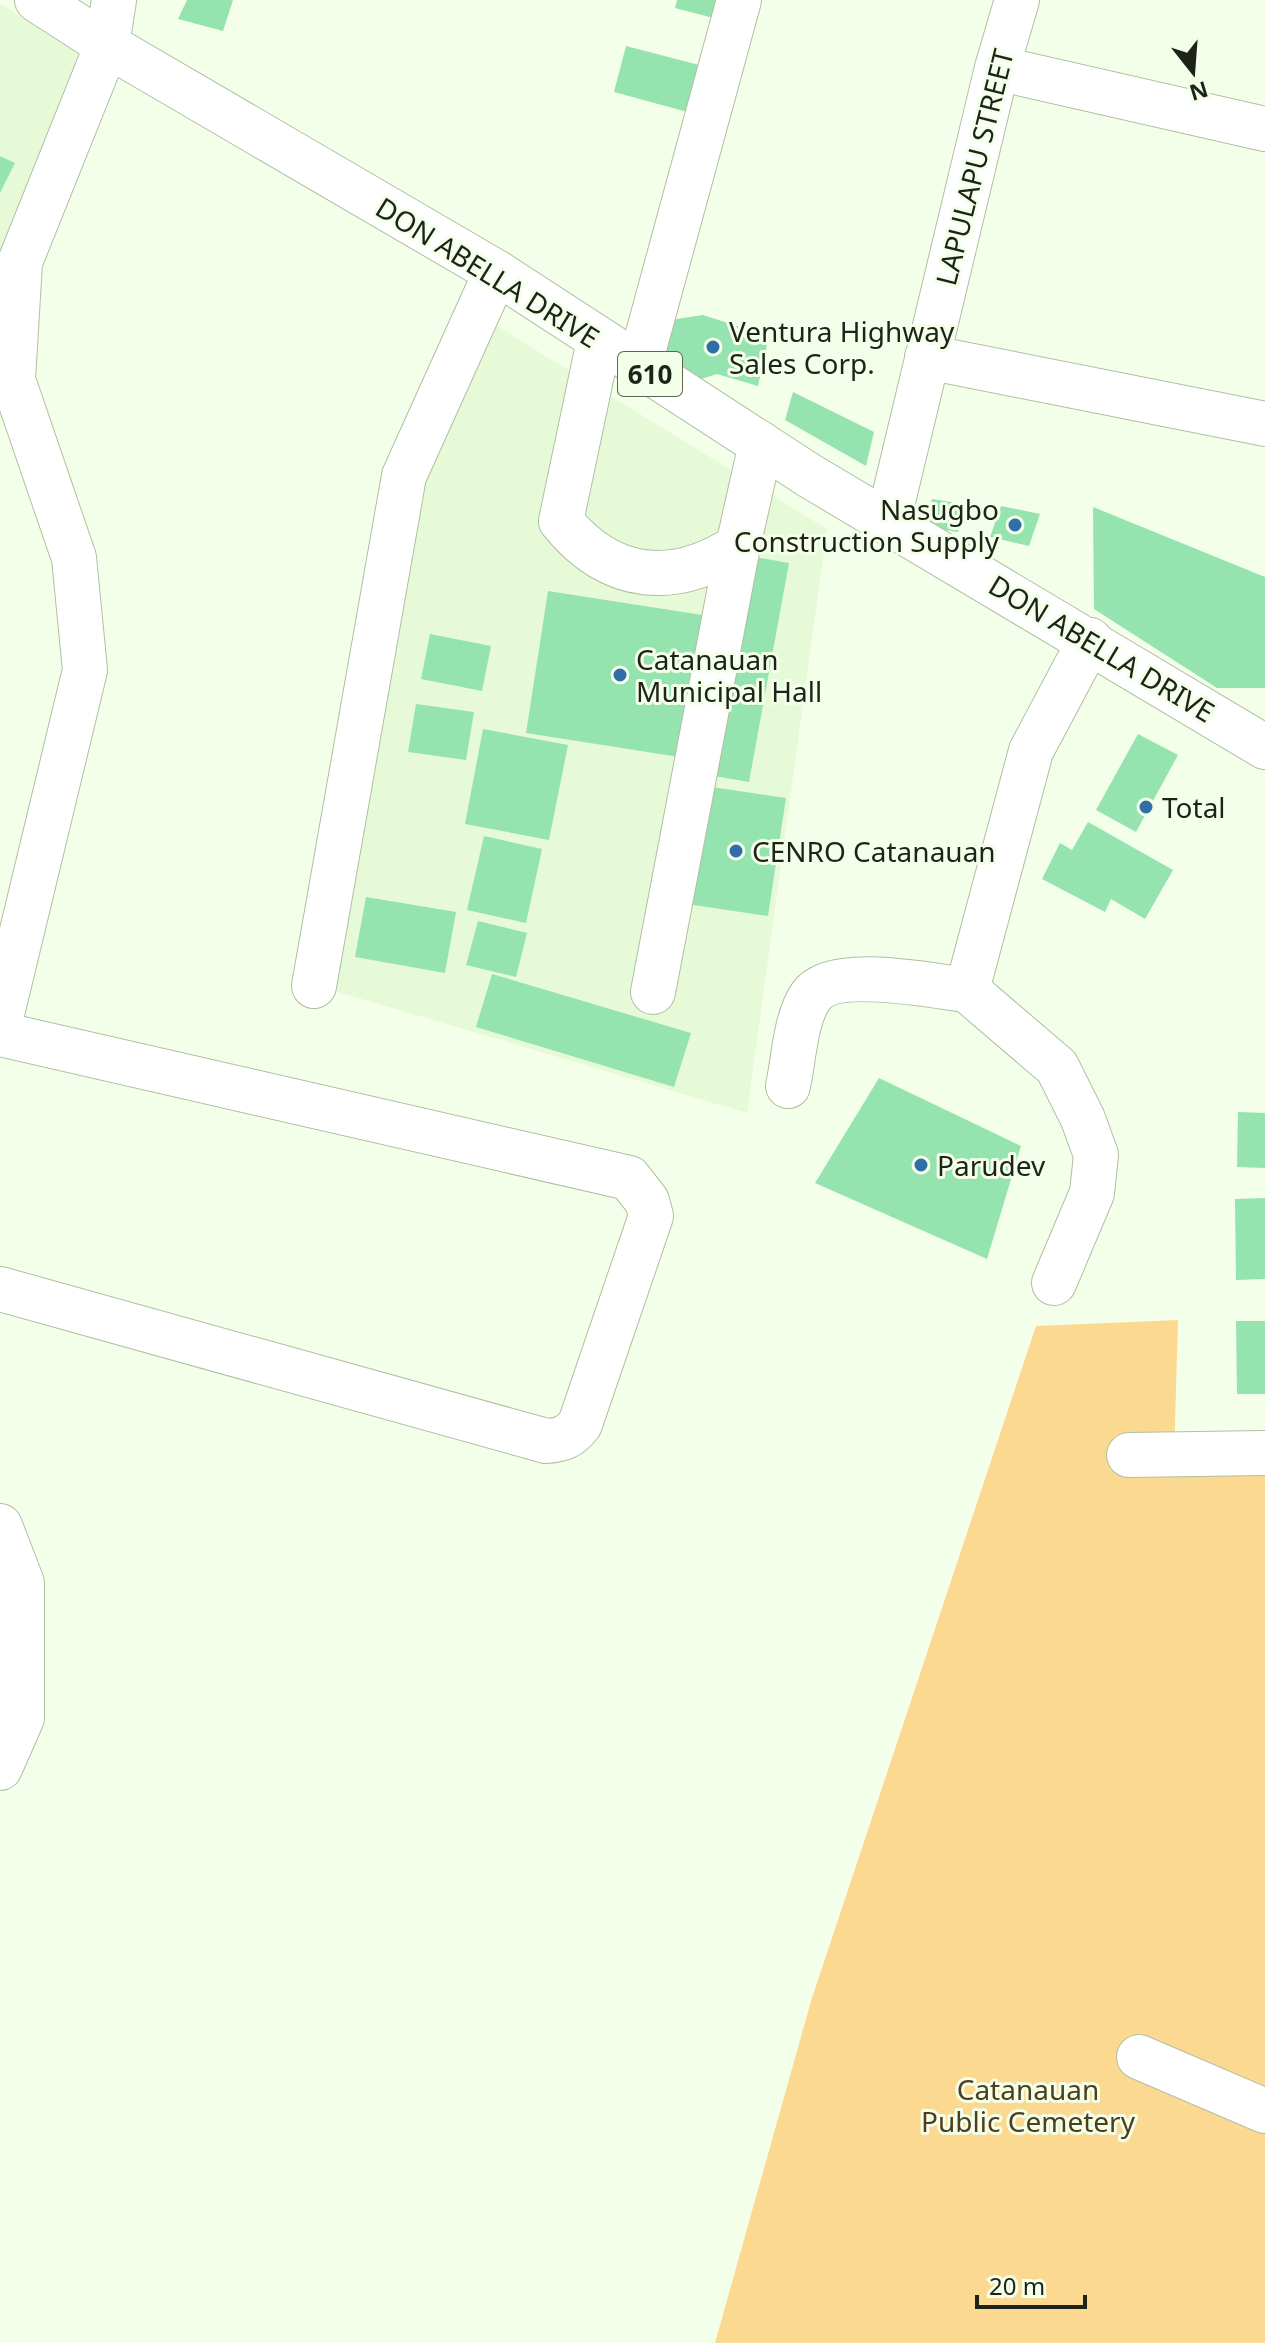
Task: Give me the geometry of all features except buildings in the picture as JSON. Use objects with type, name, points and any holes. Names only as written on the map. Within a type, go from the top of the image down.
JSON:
[{"type":"street","name":"DON ABELLA DRIVE","points":[[37,0],[107,45],[496,272],[761,444],[1265,747]]},
{"type":"street","points":[[0,1022],[85,670],[74,558],[13,380],[20,262],[107,45],[114,0]]},
{"type":"street","points":[[639,367],[739,0]]},
{"type":"street","name":"LAPULAPU STREET","points":[[888,522],[997,68],[1017,0]]},
{"type":"street","points":[[997,68],[1265,129]]},
{"type":"street","points":[[314,986],[404,476],[496,272]]},
{"type":"street","points":[[599,341],[561,521],[574,537],[598,556],[647,573],[695,569],[738,546]]},
{"type":"street","points":[[927,357],[1265,424]]},
{"type":"street","points":[[653,992],[738,546],[761,444]]},
{"type":"street","points":[[967,990],[1031,751],[1090,640]]},
{"type":"street","points":[[788,1086],[804,1010],[811,995],[824,984],[865,979],[967,990],[1057,1067],[1096,1155],[1092,1193],[1054,1283]]},
{"type":"street","points":[[0,1034],[629,1178],[647,1201],[651,1216],[580,1424],[571,1436],[558,1441],[546,1441],[0,1289]]},
{"type":"street","points":[[1129,1455],[1265,1453]]},
{"type":"street","points":[[0,1526],[22,1583],[22,1718],[0,1768]]},
{"type":"street","points":[[1139,2057],[1265,2111]]},
{"type":"shaded area","points":[[0,4],[80,54],[0,260]]},
{"type":"shaded area","points":[[492,323],[827,529],[747,1113],[328,989],[424,471]]},
{"type":"green space","name":"Catanauan Public Cemetery","points":[[1178,1320],[1174,1460],[1265,1457],[1265,2343],[715,2343],[811,2001],[1036,1326]]},
{"type":"place","name":"Ventura Highway Sales Corp.","points":[[713,347]]},
{"type":"place","name":"Nasugbo Construction Supply","points":[[1015,525]]},
{"type":"place","name":"Catanauan Municipal Hall","points":[[620,675]]},
{"type":"place","name":"Total","points":[[1146,807]]},
{"type":"place","name":"CENRO Catanauan","points":[[736,851]]},
{"type":"place","name":"Parudev","points":[[921,1165]]}]
